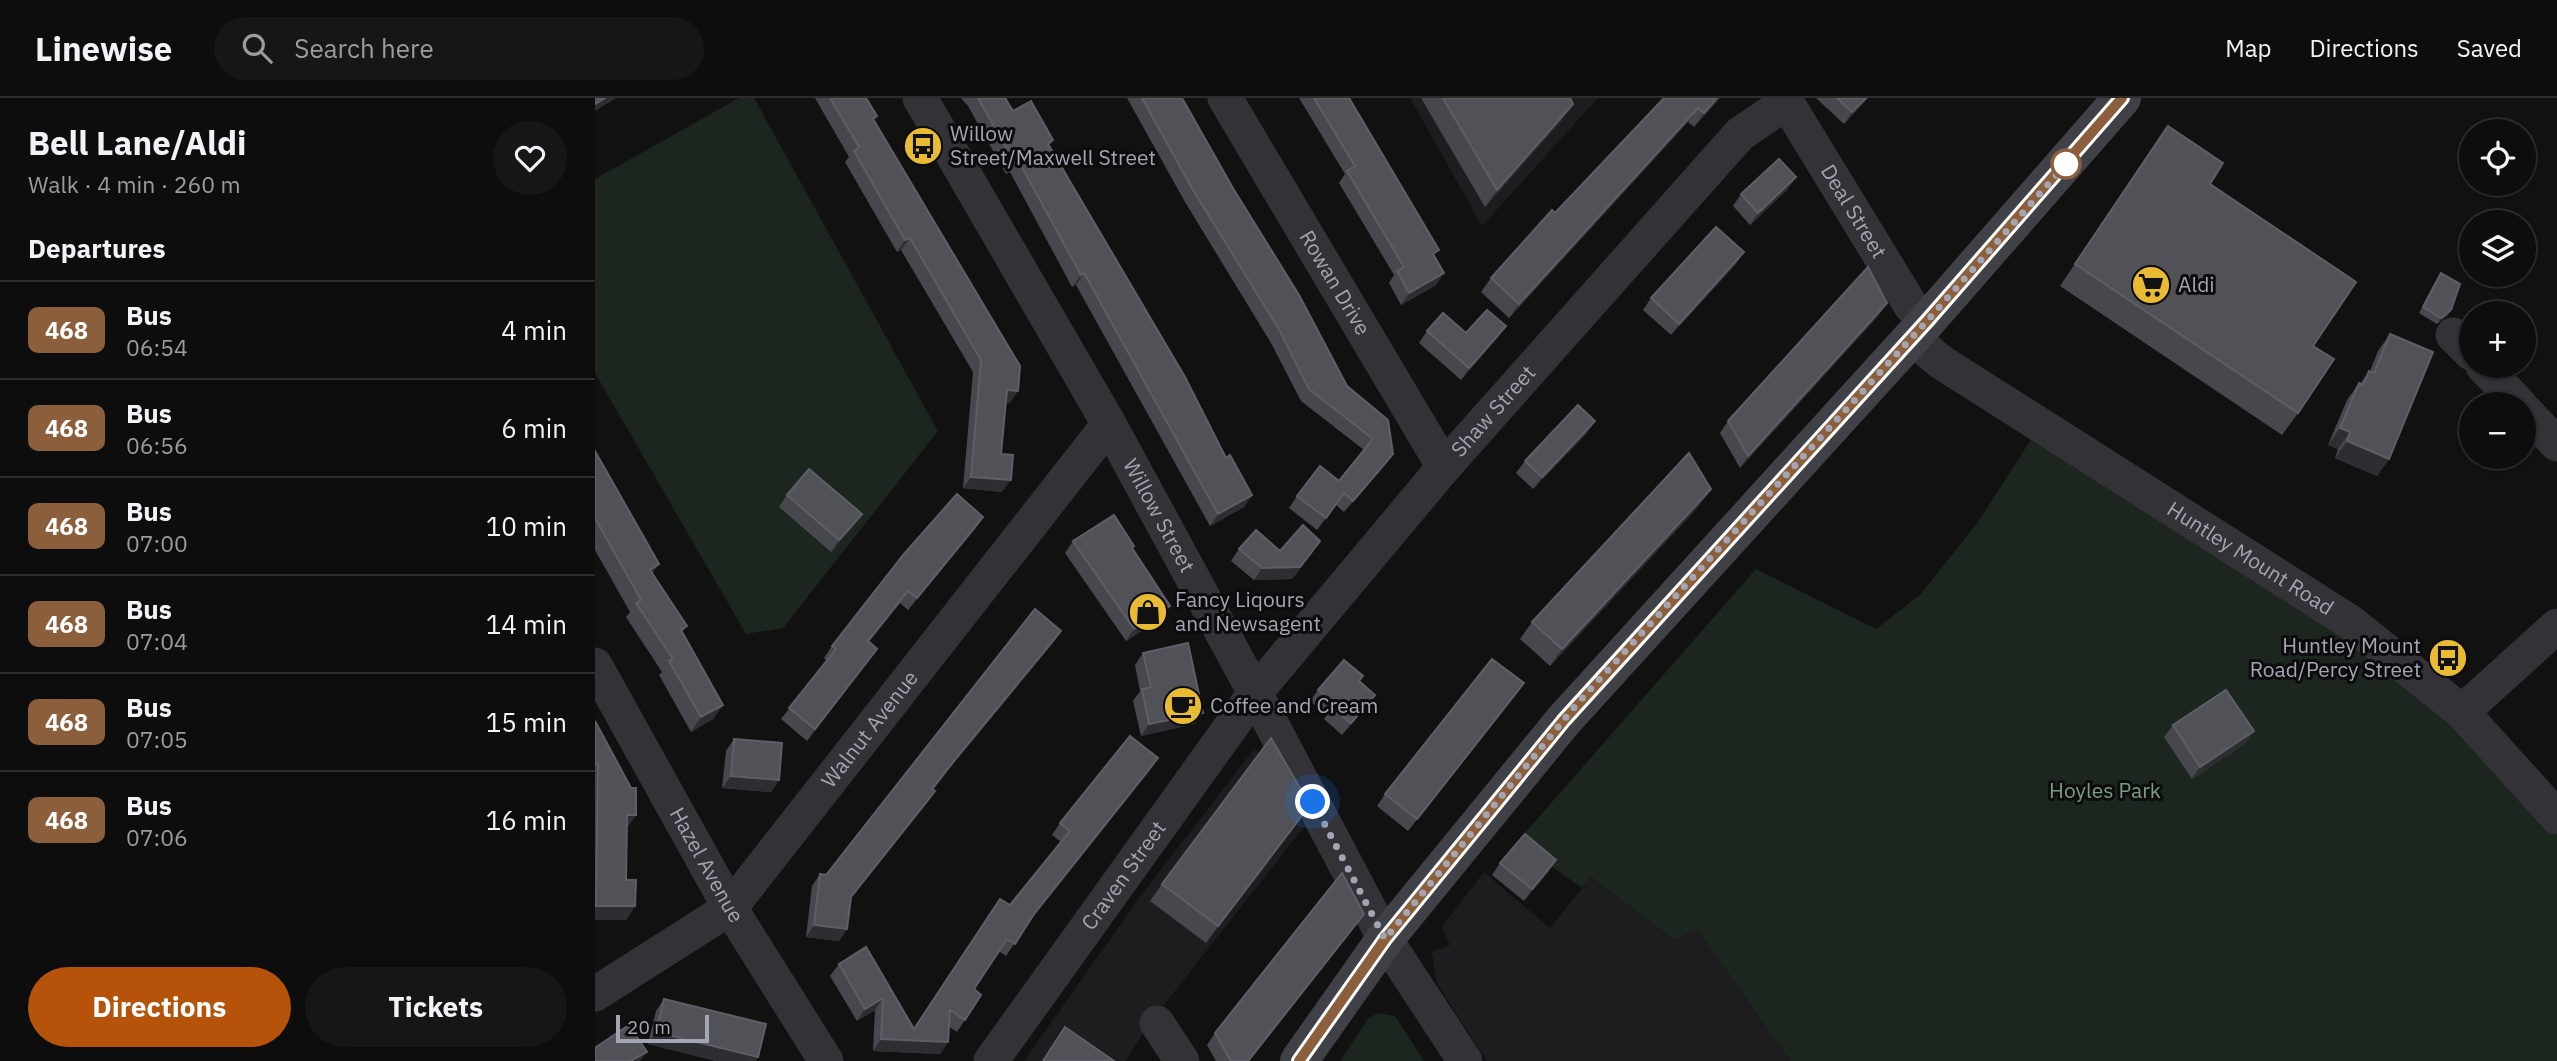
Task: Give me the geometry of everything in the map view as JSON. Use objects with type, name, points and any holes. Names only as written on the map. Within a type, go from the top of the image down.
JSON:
[{"type":"main road","points":[[1299,1061],[1385,939],[1576,705],[1920,330],[2122,98]]},
{"type":"street","name":"Willow Street","points":[[920,98],[1108,425],[1255,693],[1385,939],[1465,1061]]},
{"type":"street","name":"Rowan Drive","points":[[1224,98],[1444,467]]},
{"type":"street","name":"Shaw Street","points":[[1255,693],[1444,467],[1740,134],[1785,100]]},
{"type":"street","name":"Deal Street","points":[[1785,100],[1911,306],[1920,330]]},
{"type":"street","name":"Huntley Mount Road","points":[[1920,330],[1941,362],[2350,622],[2462,712],[2557,817]]},
{"type":"street","points":[[2494,378],[2508,392]]},
{"type":"street","points":[[2536,422],[2557,444]]},
{"type":"street","name":"Walnut Avenue","points":[[595,994],[730,908],[1108,425]]},
{"type":"street","points":[[2462,712],[2557,626]]},
{"type":"street","name":"Hazel Avenue","points":[[595,664],[730,908],[826,1061]]},
{"type":"street","name":"Craven Street","points":[[991,1061],[1255,693]]},
{"type":"street","points":[[1157,1023],[1182,1061]]},
{"type":"shaded area","points":[[1410,98],[1598,98],[1482,226]]},
{"type":"shaded area","points":[[1255,748],[1304,827],[1152,1020],[1125,1061],[1024,1061],[1142,894]]},
{"type":"shaded area","points":[[1484,872],[1550,928],[1591,877],[1674,940],[1697,929],[1790,1061],[1487,1061],[1436,982],[1432,952],[1450,945],[1442,927]]},
{"type":"green space","points":[[739,98],[754,98],[938,431],[783,628],[746,634],[595,373],[595,179]]},
{"type":"green space","name":"Hoyles Park","points":[[2032,438],[2350,622],[2557,817],[2557,1061],[1790,1061],[1697,929],[1674,940],[1591,877],[1582,888],[1517,842],[1756,569],[1876,629],[1920,595],[1978,522]]},
{"type":"green space","points":[[1378,1013],[1395,1016],[1424,1061],[1340,1061],[1368,1019]]},
{"type":"building","points":[[830,98],[866,98],[877,116],[873,119],[1020,366],[1018,391],[1007,390],[1001,454],[1013,455],[1011,480],[971,477],[981,360],[910,238],[905,240],[854,151],[859,147]]},
{"type":"building","points":[[978,98],[1005,98],[1013,111],[1031,101],[1053,140],[1048,144],[1185,377],[1226,458],[1230,455],[1252,495],[1218,514],[1084,273],[1081,275],[1018,160],[1014,162]]},
{"type":"building","points":[[1142,98],[1182,98],[1234,190],[1299,295],[1347,386],[1388,420],[1393,454],[1353,501],[1344,493],[1326,518],[1297,496],[1320,466],[1339,481],[1373,439],[1309,389],[1280,331],[1193,190]]},
{"type":"building","points":[[1314,98],[1349,98],[1439,250],[1433,254],[1444,273],[1409,293],[1397,271],[1404,267],[1347,171],[1355,166]]},
{"type":"building","points":[[1443,98],[1570,98],[1573,104],[1497,190]]},
{"type":"building","points":[[1664,98],[1717,98],[1704,113],[1698,108],[1519,304],[1491,278],[1552,210],[1555,213]]},
{"type":"building","points":[[1837,98],[1866,98],[1852,112]]},
{"type":"building","points":[[2168,126],[2223,163],[2210,184],[2356,282],[2313,346],[2334,359],[2298,413],[2075,264]]},
{"type":"building","points":[[1779,159],[1796,177],[1758,213],[1741,194]]},
{"type":"building","points":[[1716,227],[1744,252],[1679,324],[1651,298]]},
{"type":"building","points":[[1868,267],[1887,303],[1748,456],[1728,421]]},
{"type":"building","points":[[2441,273],[2459,283],[2451,310],[2441,318],[2423,307]]},
{"type":"building","points":[[1487,310],[1506,326],[1469,368],[1427,331],[1443,313],[1466,333]]},
{"type":"building","points":[[2390,334],[2433,352],[2389,459],[2347,441],[2350,432],[2340,428],[2359,383],[2363,385],[2369,371],[2374,373]]},
{"type":"building","points":[[1578,405],[1595,421],[1542,477],[1525,461]]},
{"type":"building","points":[[595,451],[659,564],[650,570],[687,626],[681,630],[723,705],[701,717],[669,661],[673,659],[636,603],[641,600],[595,518]]},
{"type":"building","points":[[1689,453],[1711,489],[1562,649],[1532,622]]},
{"type":"building","points":[[809,469],[862,514],[839,540],[787,495]]},
{"type":"building","points":[[957,494],[983,517],[917,598],[908,591],[868,641],[877,649],[815,729],[789,708],[836,649],[832,646],[904,554]]},
{"type":"building","points":[[1114,515],[1170,606],[1134,629],[1073,541]]},
{"type":"building","points":[[1303,525],[1320,541],[1300,567],[1262,568],[1239,549],[1256,530],[1280,551]]},
{"type":"building","points":[[1035,609],[1061,631],[957,757],[932,789],[935,791],[851,897],[847,929],[814,925],[820,874],[826,875]]},
{"type":"building","points":[[1188,643],[1203,713],[1149,724],[1142,689],[1151,687],[1143,653]]},
{"type":"building","points":[[1492,659],[1524,683],[1417,819],[1385,794]]},
{"type":"building","points":[[1344,660],[1363,676],[1359,681],[1375,695],[1351,723],[1332,708],[1335,704],[1318,690]]},
{"type":"building","points":[[2226,690],[2254,731],[2200,767],[2173,725]]},
{"type":"building","points":[[595,721],[631,788],[636,788],[636,815],[627,815],[626,880],[636,880],[635,906],[596,906],[598,763],[595,765]]},
{"type":"building","points":[[1130,736],[1158,758],[1034,914],[1015,944],[1007,939],[974,989],[981,995],[965,1020],[950,1010],[948,1042],[881,1039],[883,998],[865,1009],[839,964],[866,947],[914,1029],[1000,899],[1010,905],[1070,831],[1060,823]]},
{"type":"building","points":[[1271,738],[1310,805],[1218,926],[1162,884]]},
{"type":"building","points":[[734,739],[782,743],[779,780],[731,776]]},
{"type":"building","points":[[1525,834],[1556,860],[1532,889],[1500,863]]},
{"type":"building","points":[[1342,873],[1364,914],[1248,1061],[1231,1061],[1215,1033]]},
{"type":"building","points":[[664,999],[766,1024],[758,1057],[656,1032]]},
{"type":"building","points":[[629,1025],[647,1052],[630,1061],[595,1061],[595,1048]]},
{"type":"building","points":[[1065,1027],[1114,1061],[1043,1061]]},
{"type":"bus line","name":"468","points":[[1299,1061],[1385,939],[1564,720],[1927,321],[2122,98]]},
{"type":"place","name":"Willow Street/Maxwell Street","points":[[923,146]]},
{"type":"place","name":"Aldi","points":[[2151,285]]},
{"type":"place","name":"Fancy Liqours and Newsagent","points":[[1148,612]]},
{"type":"place","name":"Huntley Mount Road/Percy Street","points":[[2448,658]]},
{"type":"place","name":"Coffee and Cream","points":[[1183,706]]},
{"type":"route","points":[[1313,802],[1385,939],[1576,705],[1927,321],[2066,164]]}]
